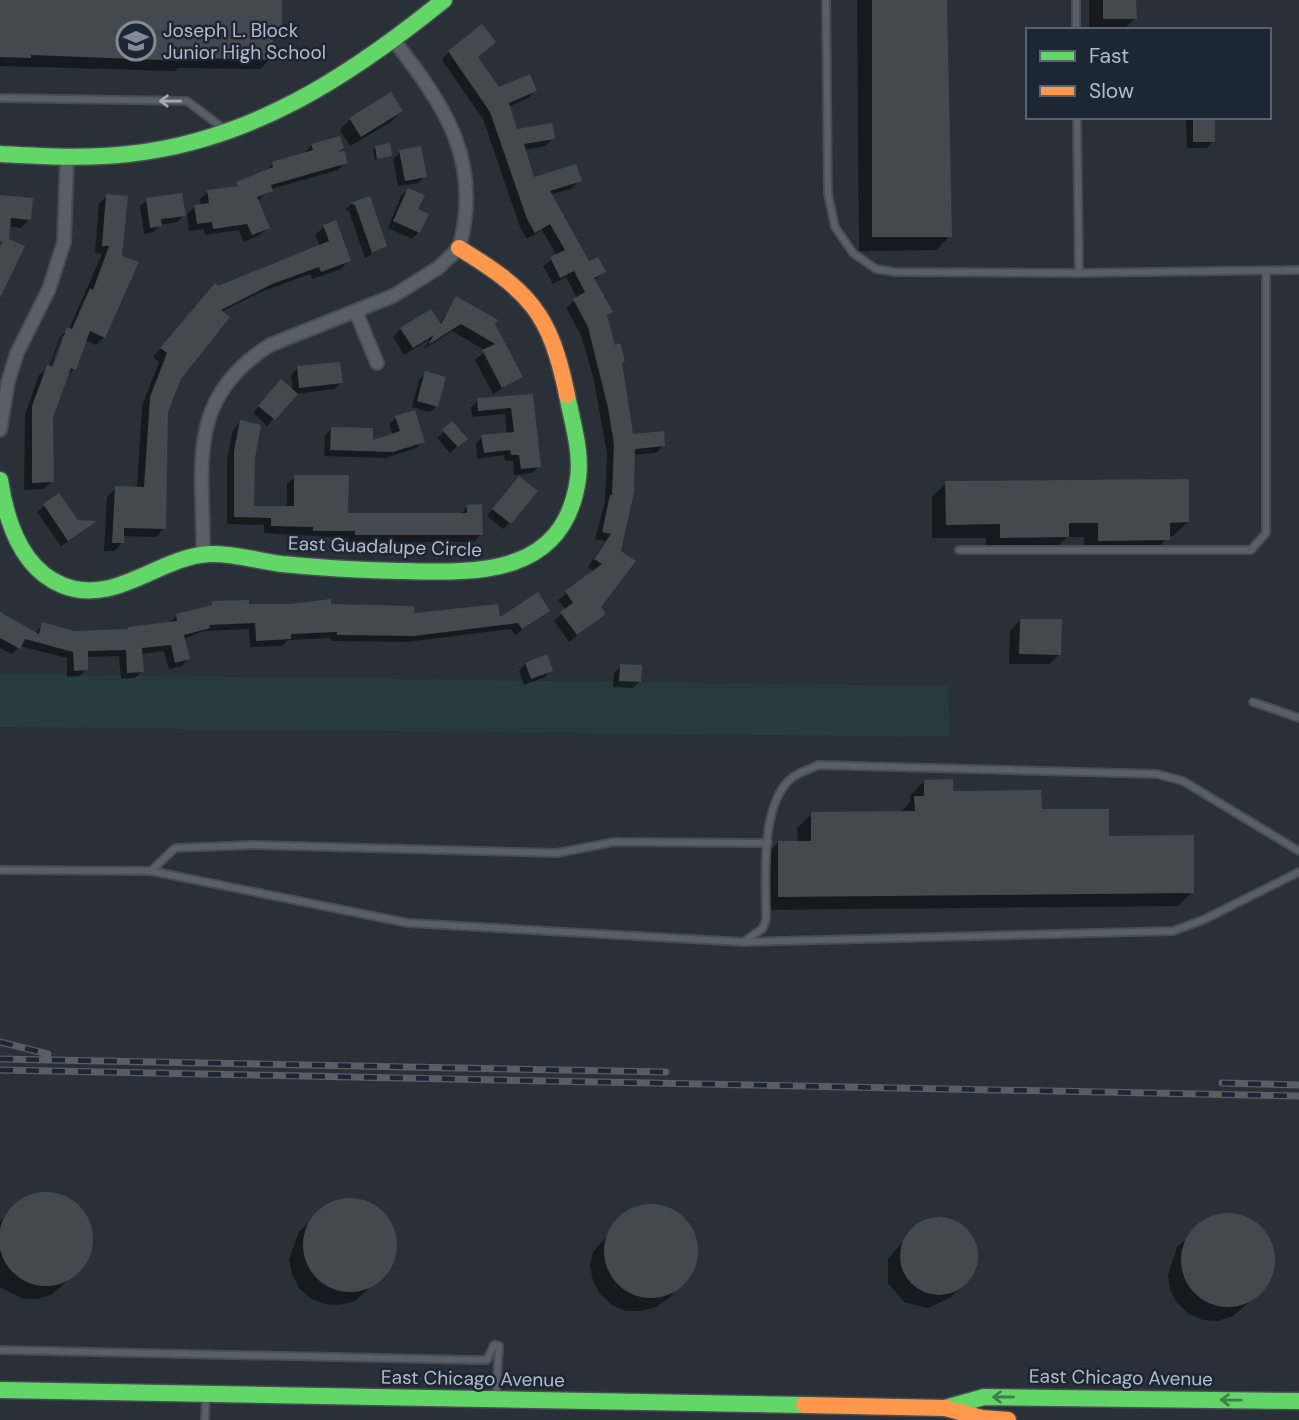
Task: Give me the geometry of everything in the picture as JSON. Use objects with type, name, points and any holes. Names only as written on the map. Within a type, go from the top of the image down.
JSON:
[{"type":"street","points":[[0,154],[67,158],[136,153],[228,132],[302,102],[355,70],[395,42],[444,0]]},
{"type":"street","points":[[0,480],[7,520],[18,541],[34,564],[61,584],[74,589],[101,589],[134,581],[203,554],[206,426],[217,395],[226,382],[252,356],[270,345],[393,296],[438,268],[459,248],[465,194],[455,133],[435,93],[395,42]]},
{"type":"street","points":[[0,430],[8,382],[17,353],[49,289],[64,242],[67,158]]},
{"type":"street","name":"East Guadalupe Circle","points":[[203,554],[335,568],[473,573],[495,571],[520,562],[550,541],[568,513],[578,476],[562,371],[544,324],[524,294],[509,279],[459,248]]},
{"type":"street","points":[[356,312],[377,363]]},
{"type":"street","name":"East Chicago Avenue","points":[[0,1390],[945,1408],[982,1418],[1008,1420]]},
{"type":"street","name":"East Chicago Avenue","points":[[945,1408],[984,1397],[1299,1401]]},
{"type":"lane","points":[[826,0],[828,194],[835,227],[853,253],[876,269],[895,272],[1079,273],[1299,270]]},
{"type":"lane","points":[[1076,0],[1076,28]]},
{"type":"lane","points":[[0,98],[187,101],[228,132]]},
{"type":"lane","points":[[1077,119],[1079,273]]},
{"type":"lane","points":[[959,550],[1251,550],[1266,533],[1266,271]]},
{"type":"lane","points":[[1253,702],[1299,718]]},
{"type":"lane","points":[[743,942],[763,928],[766,919],[769,818],[778,796],[792,778],[818,765],[1157,774],[1183,781],[1299,851]]},
{"type":"lane","points":[[152,871],[175,848],[252,845],[557,853],[614,842],[768,843]]},
{"type":"lane","points":[[0,870],[152,871],[408,923],[743,942],[1173,931],[1202,920],[1299,872]]},
{"type":"lane","points":[[0,1350],[488,1360],[494,1345],[499,1346],[496,1399]]},
{"type":"lane","points":[[205,1420],[206,1394]]},
{"type":"green space","points":[[0,674],[948,686],[950,737],[0,727]]},
{"type":"building","name":"Joseph L. Block Junior High School","points":[[0,0],[282,0],[282,27],[273,27],[272,60],[187,58],[187,61],[31,55],[31,58],[0,57]]},
{"type":"building","points":[[872,0],[947,0],[952,237],[872,237]]},
{"type":"building","points":[[1103,0],[1136,0],[1137,19],[1103,19]]},
{"type":"building","points":[[482,24],[496,42],[478,57],[499,87],[530,74],[537,91],[509,103],[517,129],[552,123],[555,139],[524,144],[534,177],[576,164],[582,181],[550,191],[589,261],[598,257],[606,272],[594,278],[613,312],[607,315],[615,345],[620,343],[625,361],[622,362],[633,434],[664,431],[665,446],[635,449],[634,492],[621,551],[636,561],[601,607],[606,614],[577,635],[560,612],[573,603],[565,591],[602,564],[594,559],[611,534],[602,532],[612,495],[614,444],[588,327],[573,299],[585,292],[574,271],[560,278],[550,257],[565,250],[550,224],[535,233],[527,219],[490,112],[448,51]]},
{"type":"building","points":[[391,92],[403,111],[361,137],[349,118]]},
{"type":"building","points":[[1193,119],[1215,119],[1215,142],[1193,142]]},
{"type":"building","points":[[340,136],[344,148],[337,152],[344,151],[348,163],[271,185],[273,191],[257,197],[270,228],[252,235],[247,224],[213,229],[212,222],[197,224],[194,205],[209,203],[207,190],[238,186],[236,182],[273,167],[272,162],[313,150],[311,144]]},
{"type":"building","points":[[390,143],[392,156],[377,159],[375,146]]},
{"type":"building","points":[[421,146],[427,177],[405,181],[399,150]]},
{"type":"building","points":[[408,188],[425,195],[418,209],[429,214],[420,233],[393,221]]},
{"type":"building","points":[[182,193],[186,216],[161,219],[162,226],[150,228],[146,198]]},
{"type":"building","points":[[106,194],[128,196],[122,256],[139,262],[105,338],[90,331],[76,370],[71,368],[53,417],[54,482],[32,483],[32,406],[47,365],[53,367],[67,327],[72,329],[90,288],[93,290],[109,246],[102,246]]},
{"type":"building","points":[[0,195],[33,198],[31,220],[11,218],[9,239],[25,246],[0,298],[0,247],[3,242],[0,241]]},
{"type":"building","points":[[370,196],[387,246],[372,253],[355,205],[350,203]]},
{"type":"building","points":[[336,220],[351,261],[321,272],[319,267],[272,284],[221,310],[230,317],[181,379],[168,412],[166,529],[124,528],[124,543],[112,543],[115,486],[144,487],[150,397],[167,353],[160,348],[215,283],[218,286],[329,241],[323,225]]},
{"type":"building","points":[[456,296],[498,320],[495,324],[523,377],[502,388],[482,350],[495,344],[461,324],[428,345],[434,335],[413,348],[400,328],[431,309],[441,324]]},
{"type":"building","points":[[340,362],[343,383],[299,388],[297,366]]},
{"type":"building","points":[[425,371],[446,377],[438,407],[417,401]]},
{"type":"building","points":[[281,379],[298,394],[275,420],[258,406]]},
{"type":"building","points":[[533,394],[541,467],[521,469],[519,455],[511,455],[510,450],[484,453],[481,435],[514,432],[511,408],[478,411],[477,398]]},
{"type":"building","points":[[415,410],[425,442],[393,452],[330,450],[331,427],[373,428],[373,440],[400,431],[395,416]]},
{"type":"building","points":[[240,420],[261,425],[255,458],[254,506],[294,506],[294,475],[349,475],[348,513],[467,513],[467,505],[482,504],[483,535],[355,535],[355,531],[313,531],[313,527],[271,526],[271,518],[234,517],[234,451]]},
{"type":"building","points":[[452,421],[468,439],[458,447],[442,430]]},
{"type":"building","points":[[519,476],[538,491],[511,524],[492,509]]},
{"type":"building","points":[[1189,479],[1189,522],[1170,523],[1170,540],[1098,541],[1098,523],[1069,523],[1069,537],[1000,538],[1000,524],[946,525],[945,481]]},
{"type":"building","points":[[59,493],[78,520],[97,521],[68,541],[43,504]]},
{"type":"building","points":[[538,592],[550,611],[522,629],[518,623],[414,636],[337,635],[337,632],[291,634],[291,639],[256,641],[255,623],[209,625],[210,628],[184,635],[190,659],[175,663],[171,645],[142,648],[144,672],[127,673],[126,650],[88,651],[88,670],[74,671],[73,652],[25,639],[20,649],[0,638],[0,612],[39,634],[42,622],[74,631],[128,629],[177,621],[176,614],[212,605],[212,601],[249,600],[249,604],[290,604],[331,599],[331,604],[414,606],[414,613],[498,604],[500,617]]},
{"type":"building","points":[[1020,619],[1062,619],[1061,655],[1019,654]]},
{"type":"building","points":[[547,654],[553,671],[531,679],[525,663]]},
{"type":"building","points":[[620,664],[642,665],[641,682],[619,681]]},
{"type":"building","points":[[953,779],[953,791],[1041,790],[1042,809],[1109,809],[1109,836],[1194,835],[1194,893],[778,897],[778,841],[811,841],[811,812],[915,811],[914,796],[924,796],[924,780]]},
{"type":"building","points":[[46,1192],[64,1196],[79,1206],[89,1221],[93,1239],[89,1257],[79,1272],[64,1282],[46,1286],[28,1282],[13,1272],[3,1257],[-1,1239],[3,1221],[13,1206],[28,1196]]},
{"type":"building","points":[[350,1198],[368,1202],[383,1212],[393,1227],[397,1245],[393,1263],[383,1278],[368,1288],[350,1292],[332,1288],[317,1278],[307,1263],[303,1245],[307,1227],[317,1212],[332,1202]]},
{"type":"building","points":[[651,1204],[669,1208],[684,1218],[694,1233],[698,1251],[694,1269],[684,1284],[669,1294],[651,1298],[633,1294],[618,1284],[608,1269],[604,1251],[608,1233],[618,1218],[633,1208]]},
{"type":"building","points":[[1228,1213],[1246,1217],[1261,1227],[1271,1242],[1275,1260],[1271,1278],[1261,1293],[1246,1303],[1228,1307],[1210,1303],[1195,1293],[1185,1278],[1181,1260],[1185,1242],[1195,1227],[1210,1217]]},
{"type":"building","points":[[939,1217],[954,1220],[967,1228],[975,1241],[978,1256],[975,1271],[967,1284],[954,1292],[939,1295],[924,1292],[911,1284],[903,1271],[900,1256],[903,1241],[911,1228],[924,1220]]},
{"type":"railway","points":[[0,1042],[48,1054]]},
{"type":"railway","points":[[0,1059],[666,1072]]},
{"type":"railway","points":[[0,1070],[1299,1096]]},
{"type":"railway","points":[[1222,1083],[1299,1085]]},
{"type":"traffic: fast","points":[[0,154],[112,156],[173,147],[216,135],[257,120],[335,79],[444,0]]},
{"type":"traffic: fast","points":[[0,480],[11,526],[26,555],[48,577],[62,585],[81,590],[118,586],[172,563],[209,554],[282,564],[355,569],[429,572],[486,569],[536,552],[555,535],[569,511],[578,479],[579,458],[567,395]]},
{"type":"traffic: fast","points":[[0,1390],[804,1405]]},
{"type":"traffic: fast","points":[[945,1408],[984,1397],[1299,1401]]},
{"type":"traffic: slow","points":[[459,248],[503,277],[533,307],[553,343],[567,395]]},
{"type":"traffic: slow","points":[[804,1405],[945,1408],[982,1418],[1008,1420]]},
{"type":"place","name":"Joseph L. Block Junior High School","points":[[136,41]]}]
